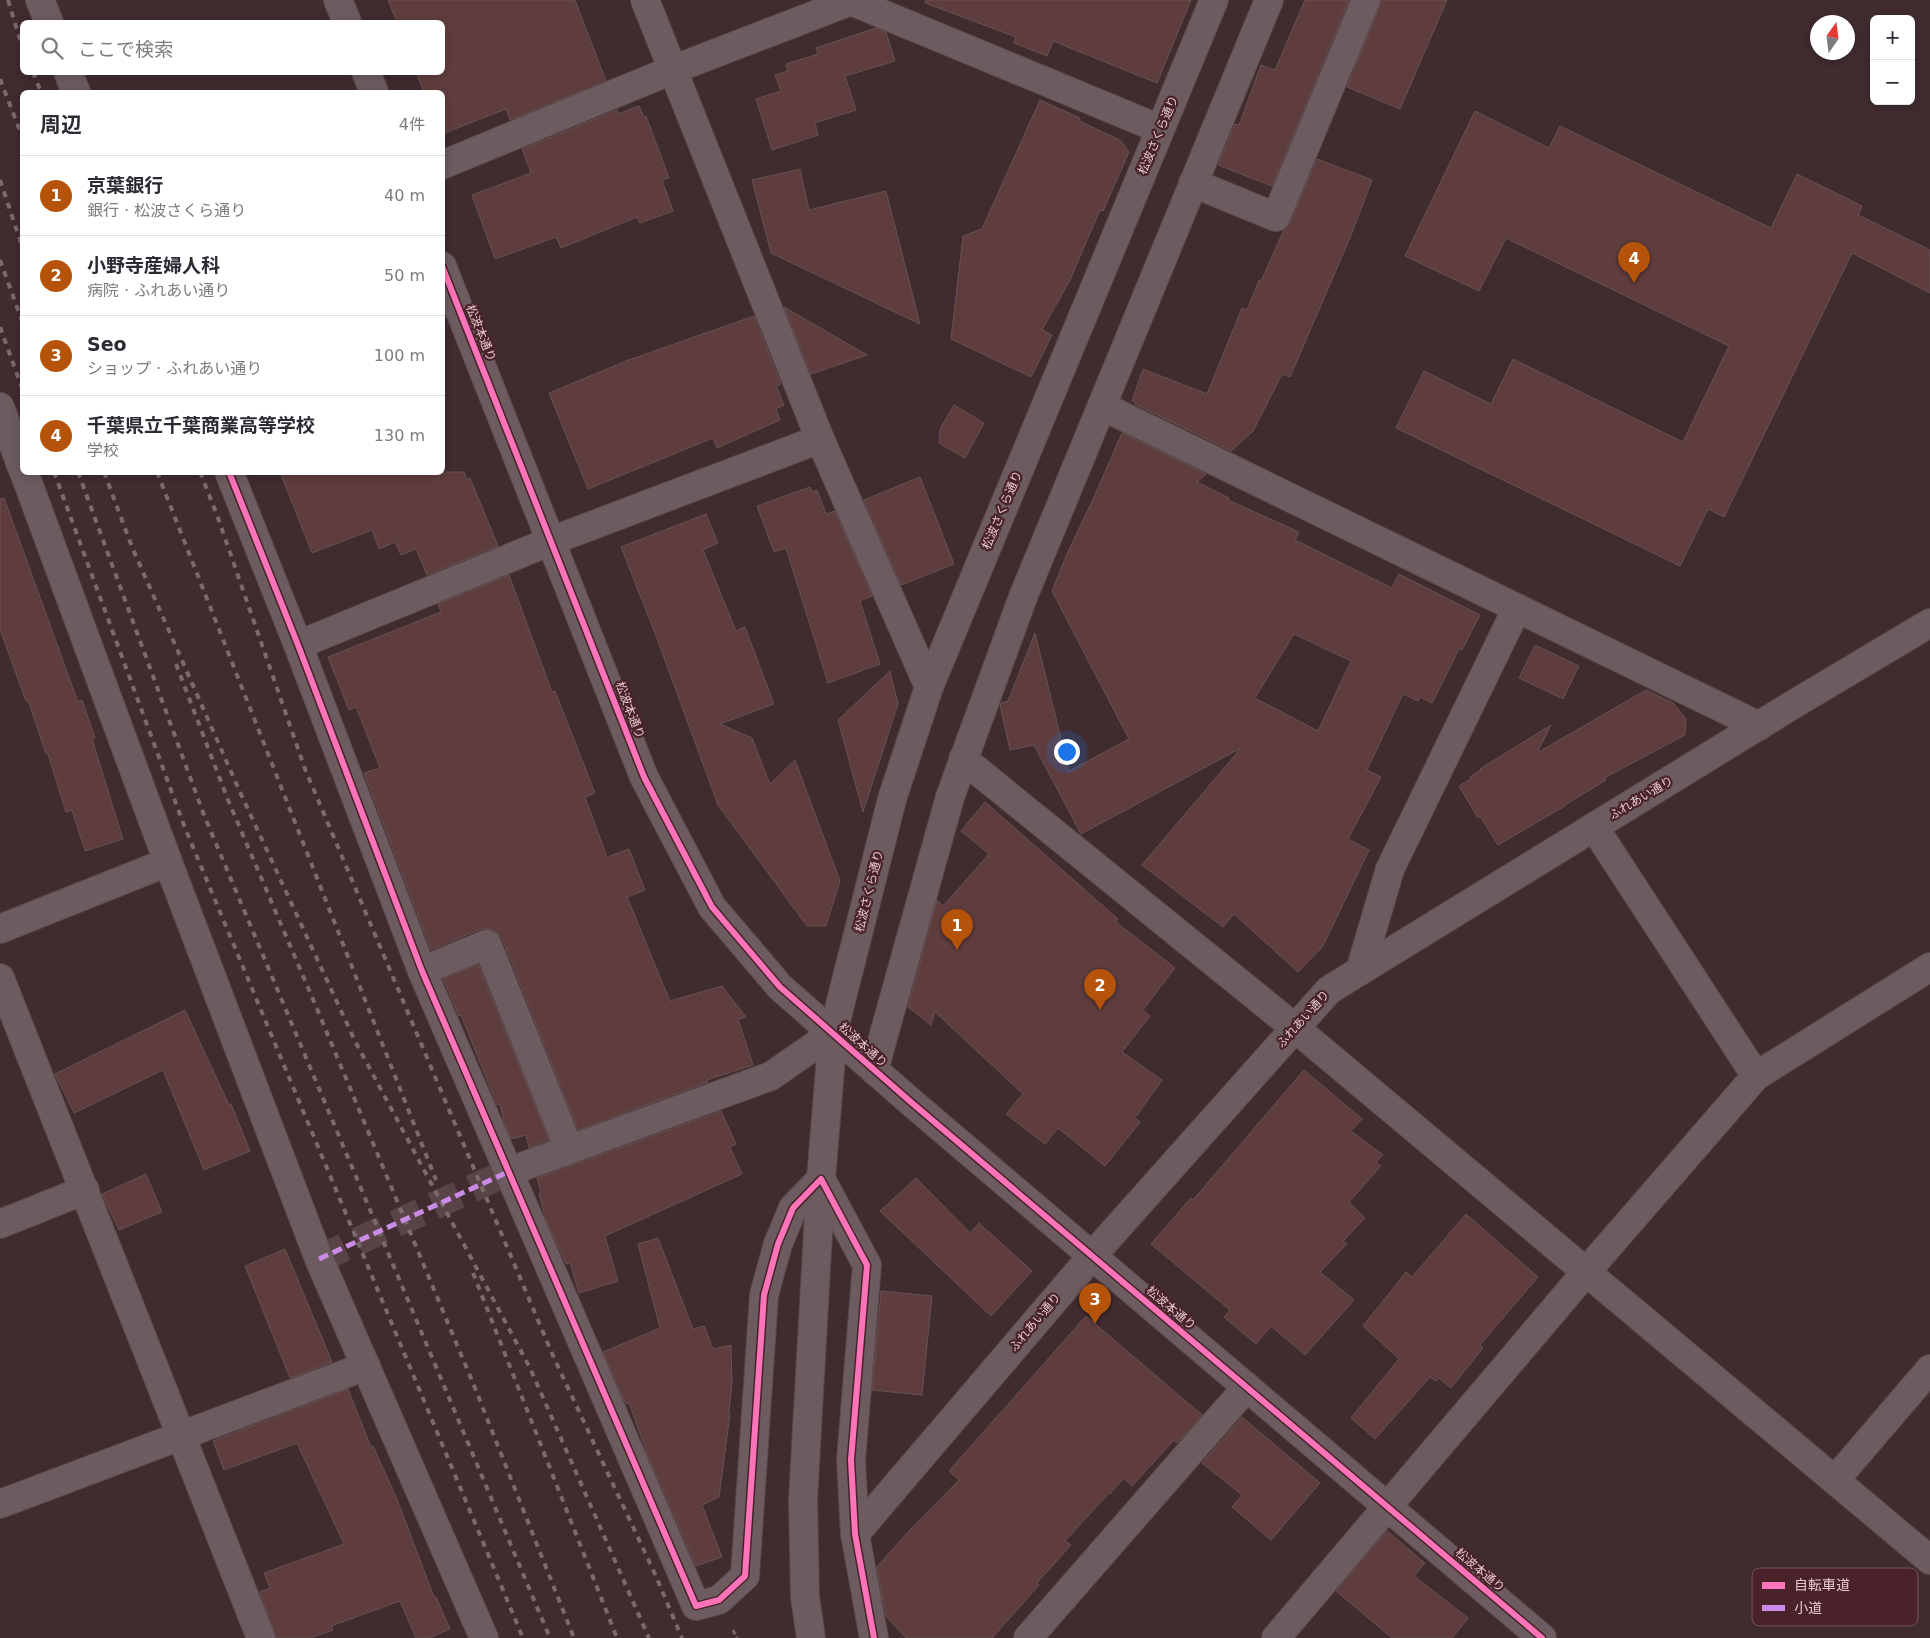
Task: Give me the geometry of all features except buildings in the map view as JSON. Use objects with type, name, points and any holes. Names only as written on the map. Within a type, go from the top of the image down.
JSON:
[{"type":"street","points":[[40,0],[47,20]]},
{"type":"street","points":[[338,0],[346,20]]},
{"type":"street","points":[[644,0],[820,439],[929,687]]},
{"type":"street","points":[[445,164],[672,70],[851,0],[1160,129]]},
{"type":"street","name":"松波さくら通り","points":[[811,1638],[805,1597],[803,1500],[821,1179],[833,1033],[892,799],[929,687],[1214,0]]},
{"type":"street","points":[[874,1070],[950,796],[963,759],[1023,597],[1269,0]]},
{"type":"street","points":[[1194,183],[1276,217],[1366,0]]},
{"type":"street","points":[[69,75],[75,90]]},
{"type":"street","points":[[367,75],[373,90]]},
{"type":"street","name":"松波本通り","points":[[445,274],[644,777],[712,907],[780,987],[874,1070],[1542,1638]]},
{"type":"street","points":[[1102,406],[1759,726]]},
{"type":"street","points":[[0,407],[20,462]]},
{"type":"street","points":[[298,645],[551,541],[820,439]]},
{"type":"street","points":[[25,475],[168,862],[319,1259],[484,1638]]},
{"type":"street","points":[[230,475],[298,645],[422,970],[696,1606],[719,1600],[745,1576],[764,1295],[778,1244],[793,1208],[821,1179],[867,1265],[851,1460],[855,1534],[874,1638]]},
{"type":"street","points":[[1360,970],[1390,869],[1517,608]]},
{"type":"street","name":"ふれあい通り","points":[[855,1534],[1092,1256],[1329,990],[1930,623]]},
{"type":"street","points":[[963,759],[1295,1028],[1930,1560]]},
{"type":"street","points":[[1594,827],[1756,1076]]},
{"type":"street","points":[[0,928],[168,862]]},
{"type":"street","points":[[422,970],[487,944],[569,1149]]},
{"type":"street","points":[[1276,1638],[1586,1272],[1756,1076],[1930,967]]},
{"type":"street","points":[[0,978],[261,1638]]},
{"type":"street","points":[[508,1172],[771,1076],[833,1033]]},
{"type":"street","points":[[0,1224],[85,1190]]},
{"type":"street","points":[[0,1504],[366,1366]]},
{"type":"street","points":[[1835,1480],[1930,1369]]},
{"type":"street","points":[[1028,1638],[1247,1387]]},
{"type":"tunnel","points":[[319,1259],[508,1172]]},
{"type":"railway","points":[[8,0],[20,39]]},
{"type":"railway","points":[[34,75],[40,90]]},
{"type":"railway","points":[[0,79],[20,131]]},
{"type":"railway","points":[[0,180],[20,240]]},
{"type":"railway","points":[[0,260],[20,315]]},
{"type":"railway","points":[[0,327],[20,382]]},
{"type":"railway","points":[[55,475],[185,828],[523,1638]]},
{"type":"railway","points":[[79,475],[204,815],[550,1638]]},
{"type":"railway","points":[[105,475],[132,547],[240,792],[355,1041],[530,1368],[649,1638]]},
{"type":"railway","points":[[158,475],[436,1180]]},
{"type":"railway","points":[[201,475],[217,515],[305,769],[554,1358],[655,1574],[682,1638]]},
{"type":"railway","points":[[176,664],[228,800],[475,1388],[574,1638]]},
{"type":"railway","points":[[473,1273],[617,1638]]},
{"type":"marked path","points":[[319,1259],[508,1172]]},
{"type":"cycle path","points":[[445,274],[644,777],[712,907],[780,987],[912,1103],[1542,1638]]},
{"type":"cycle path","points":[[230,475],[298,645],[422,971],[696,1606],[719,1600],[745,1576],[764,1295],[778,1244],[793,1208],[821,1179],[867,1265],[851,1460],[855,1534],[874,1638]]},
{"type":"place","name":"千葉県立千葉商業高等学校","points":[[1634,283]]},
{"type":"place","name":"京葉銀行","points":[[957,950]]},
{"type":"place","name":"小野寺産婦人科","points":[[1100,1010]]},
{"type":"place","name":"Seo","points":[[1095,1324]]}]
